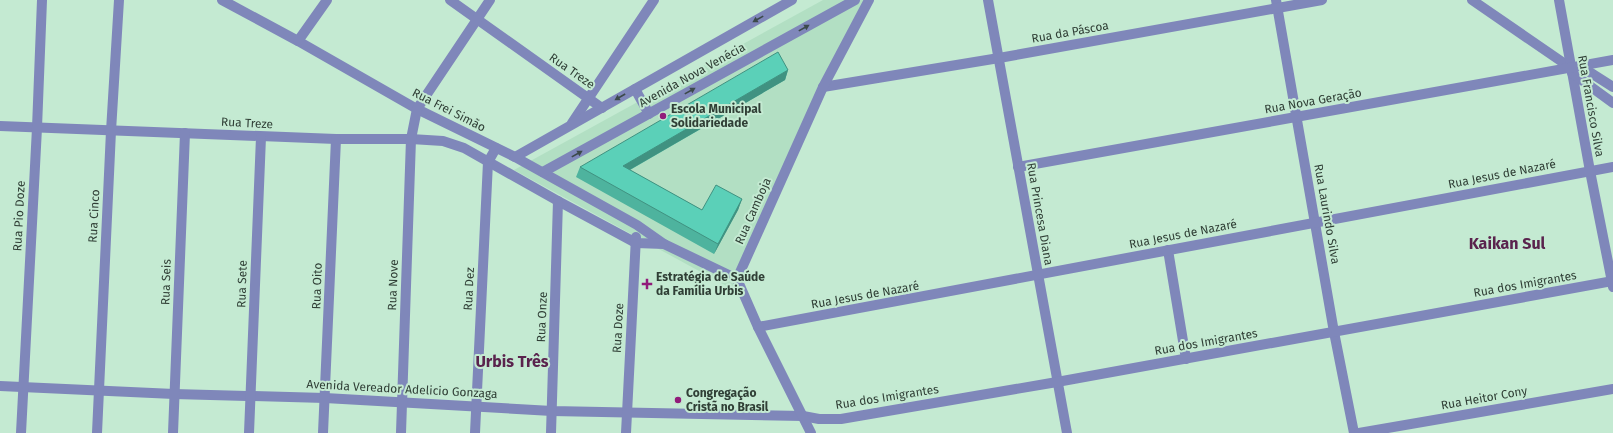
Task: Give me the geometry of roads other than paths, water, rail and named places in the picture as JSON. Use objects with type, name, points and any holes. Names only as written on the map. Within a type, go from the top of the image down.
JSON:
[{"type":"street","name":"Rua Pio Doze","points":[[21,433],[38,128],[42,0]]},
{"type":"street","name":"Rua Cinco","points":[[97,433],[111,131],[119,0]]},
{"type":"street","name":"Rua Frei Simão","points":[[222,0],[298,41],[417,109],[515,157],[637,225],[664,244],[737,280]]},
{"type":"street","points":[[298,41],[327,0]]},
{"type":"street","name":"Rua Treze","points":[[450,0],[602,108]]},
{"type":"street","points":[[417,109],[490,0]]},
{"type":"street","points":[[572,125],[588,98],[654,0]]},
{"type":"street","name":"Avenida Nova Venécia","points":[[515,157],[792,0]]},
{"type":"street","name":"Avenida Nova Venécia","points":[[542,172],[855,0]]},
{"type":"street","name":"Rua Camboja","points":[[737,280],[823,87],[869,0]]},
{"type":"street","name":"Rua Princesa Diana","points":[[988,0],[1067,433]]},
{"type":"street","name":"Rua da Páscoa","points":[[823,87],[999,58],[1276,4],[1322,0]]},
{"type":"street","points":[[1472,0],[1574,69],[1613,103]]},
{"type":"street","name":"Rua Francisco Silva","points":[[1559,0],[1574,69],[1590,171],[1613,283]]},
{"type":"street","name":"Rua Laurindo Silva","points":[[1276,4],[1334,332],[1354,433]]},
{"type":"street","name":"Rua Nova Geração","points":[[1018,167],[1574,69],[1613,60]]},
{"type":"street","points":[[1574,69],[1613,87]]},
{"type":"street","points":[[635,89],[649,114]]},
{"type":"street","name":"Rua Nove","points":[[401,433],[410,139],[417,109]]},
{"type":"street","name":"Rua Treze","points":[[0,126],[261,137],[410,139],[443,141],[464,148],[488,162]]},
{"type":"street","name":"Rua Seis","points":[[173,433],[185,133]]},
{"type":"street","name":"Rua Sete","points":[[249,433],[261,137]]},
{"type":"street","name":"Rua Oito","points":[[323,433],[336,139]]},
{"type":"street","name":"Rua Dez","points":[[475,433],[488,162],[496,148]]},
{"type":"street","name":"Rua Frei Simão","points":[[488,162],[558,202],[636,243],[664,244]]},
{"type":"street","name":"Rua Jesus de Nazaré","points":[[758,327],[1038,276],[1315,222],[1613,167]]},
{"type":"street","name":"Rua Onze","points":[[551,433],[558,202]]},
{"type":"street","name":"Rua Doze","points":[[626,433],[637,225]]},
{"type":"street","points":[[1168,250],[1186,359]]},
{"type":"street","points":[[737,280],[758,327],[811,433]]},
{"type":"street","name":"Rua dos Imigrantes","points":[[803,416],[818,420],[840,419],[1613,283]]},
{"type":"street","name":"Avenida Vereador Adelicio Gonzaga","points":[[0,386],[251,397],[325,398],[627,413],[803,416]]},
{"type":"street","name":"Rua Heitor Cony","points":[[1359,433],[1613,389]]},
{"type":"place","name":"Escola Municipal Solidariedade","points":[[663,116]]},
{"type":"place","name":"Estratégia de Saúde da Família Urbis","points":[[647,284]]},
{"type":"place","name":"Congregação Cristã no Brasil","points":[[678,400]]},
{"type":"district","name":"Kaikan Sul","points":[[1507,243]]},
{"type":"district","name":"Urbis Três","points":[[512,361]]}]
